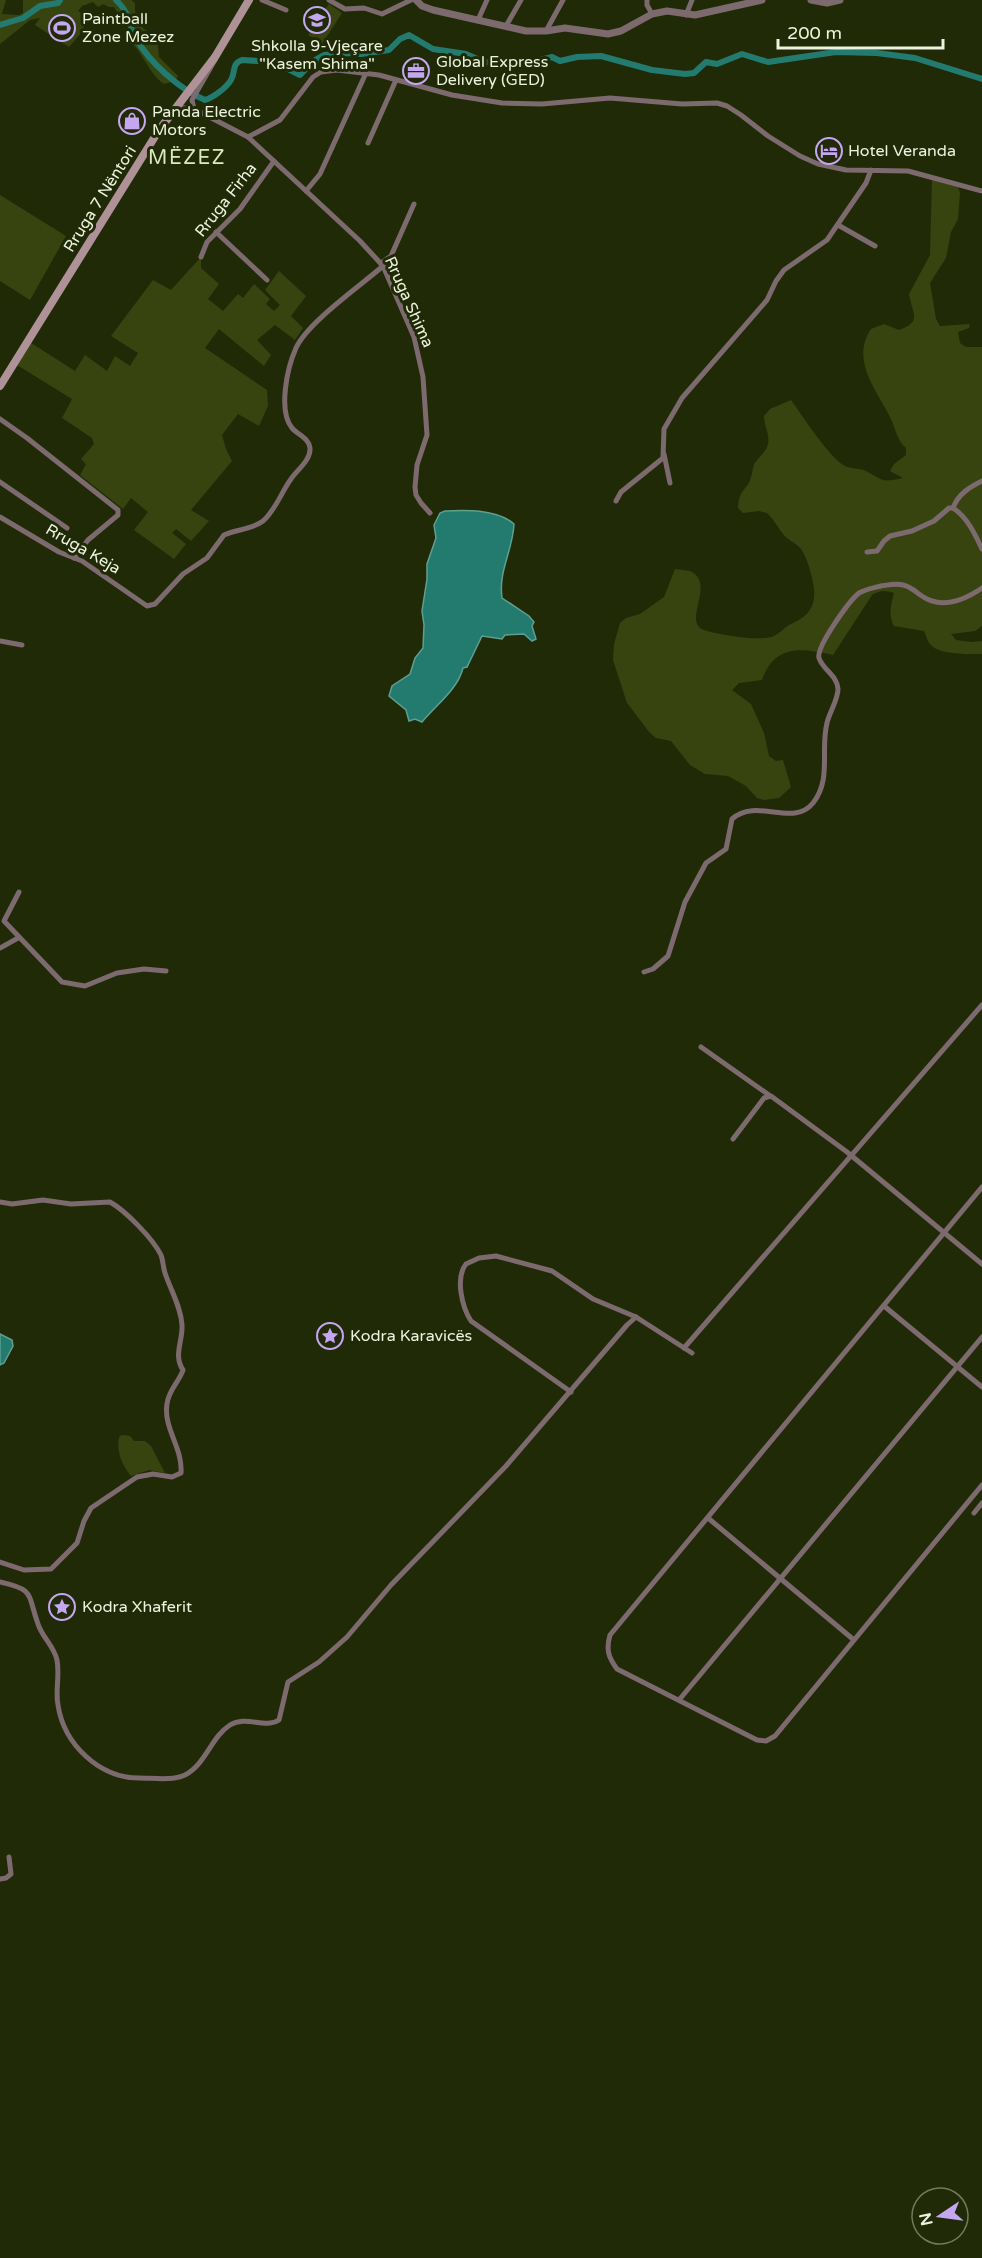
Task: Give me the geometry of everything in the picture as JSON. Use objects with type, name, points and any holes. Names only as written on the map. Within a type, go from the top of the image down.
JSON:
[{"type":"main road","name":"Rruga 7 Nëntori","points":[[0,386],[159,130],[176,107],[189,97],[249,0]]},
{"type":"street","points":[[262,0],[286,10]]},
{"type":"street","points":[[329,0],[345,9],[364,8],[382,14],[411,0]]},
{"type":"street","points":[[416,0],[422,6],[433,10],[536,32],[571,28],[614,33],[652,14],[667,11],[686,15],[707,13],[762,0]]},
{"type":"street","points":[[478,20],[488,0]]},
{"type":"street","points":[[506,26],[521,0]]},
{"type":"street","points":[[546,31],[563,0]]},
{"type":"street","points":[[647,0],[652,14]]},
{"type":"street","points":[[686,15],[692,0]]},
{"type":"street","points":[[811,0],[827,3],[840,0]]},
{"type":"street","points":[[248,137],[280,120],[313,77],[328,69],[366,73],[452,95],[502,103],[542,104],[610,98],[682,104],[717,103],[727,106],[768,136],[813,162],[846,170],[908,171],[982,191]]},
{"type":"street","points":[[306,191],[320,174],[366,73]]},
{"type":"street","points":[[368,143],[396,80]]},
{"type":"street","points":[[189,97],[194,109]]},
{"type":"street","name":"Rruga Shima","points":[[176,107],[194,109],[248,137],[360,241],[382,265],[414,337],[423,377],[427,435],[417,465],[415,487],[416,495],[430,513]]},
{"type":"street","name":"Rruga Firha","points":[[201,257],[207,242],[240,209],[274,161]]},
{"type":"street","points":[[670,483],[664,453],[664,429],[682,398],[767,300],[784,270],[827,240],[866,183],[871,170]]},
{"type":"street","points":[[382,265],[391,256],[414,204]]},
{"type":"street","points":[[838,225],[875,246]]},
{"type":"street","points":[[216,232],[267,280]]},
{"type":"street","name":"Rruga Keja","points":[[0,517],[59,552],[74,558],[150,606],[166,593],[183,574],[207,558],[224,535],[245,530],[265,519],[291,478],[307,459],[309,444],[291,427],[285,411],[286,385],[296,348],[311,327],[382,265]]},
{"type":"street","points":[[0,419],[118,510],[118,515],[88,540],[74,558]]},
{"type":"street","points":[[616,501],[621,492],[663,458],[664,453]]},
{"type":"street","points":[[953,508],[968,488],[982,480]]},
{"type":"street","points":[[0,482],[66,528]]},
{"type":"street","points":[[867,552],[878,551],[890,536],[920,528],[937,520],[949,508],[961,513],[982,549]]},
{"type":"street","points":[[644,972],[653,969],[668,956],[685,902],[706,863],[726,849],[732,819],[752,809],[793,813],[803,811],[812,805],[819,794],[825,770],[826,725],[838,688],[835,679],[821,662],[820,651],[844,611],[858,594],[868,589],[903,585],[925,598],[936,602],[948,602],[961,600],[982,588]]},
{"type":"street","points":[[0,641],[22,645]]},
{"type":"street","points":[[19,892],[4,921],[62,982],[85,986],[117,973],[144,969],[166,971]]},
{"type":"street","points":[[0,948],[18,938]]},
{"type":"street","points":[[684,1348],[982,1005]]},
{"type":"street","points":[[701,1047],[851,1156],[982,1263]]},
{"type":"street","points":[[733,1139],[758,1104],[769,1095]]},
{"type":"street","points":[[982,1187],[610,1635],[607,1647],[609,1658],[617,1669],[757,1740],[766,1742],[775,1736],[982,1485]]},
{"type":"street","points":[[0,1202],[12,1204],[43,1200],[70,1204],[110,1202],[126,1214],[161,1255],[165,1273],[181,1314],[182,1329],[178,1355],[179,1364],[183,1370],[167,1403],[167,1418],[181,1460],[181,1473],[172,1477],[153,1474],[137,1477],[91,1508],[77,1543],[51,1569],[24,1570],[0,1562]]},
{"type":"street","points":[[571,1392],[471,1321],[465,1308],[462,1290],[461,1272],[466,1264],[488,1256],[511,1258],[552,1271],[593,1299],[636,1317],[692,1353]]},
{"type":"street","points":[[884,1306],[982,1387]]},
{"type":"street","points":[[0,1582],[19,1587],[30,1594],[38,1626],[57,1658],[59,1679],[57,1701],[60,1713],[68,1732],[89,1759],[110,1773],[128,1777],[184,1776],[198,1766],[229,1726],[242,1721],[266,1723],[279,1720],[288,1682],[319,1662],[347,1637],[392,1585],[506,1466],[636,1317]]},
{"type":"street","points":[[680,1700],[982,1337]]},
{"type":"street","points":[[974,1513],[982,1503]]},
{"type":"street","points":[[708,1518],[854,1640]]},
{"type":"street","points":[[0,1879],[11,1874],[9,1857]]},
{"type":"green space","points":[[0,0],[6,0],[2,14],[19,15],[23,13],[23,0],[131,0],[135,3],[136,15],[140,24],[157,38],[159,57],[178,76],[175,81],[164,84],[158,79],[137,49],[126,38],[129,31],[128,21],[120,17],[114,7],[103,4],[98,7],[93,2],[82,6],[78,11],[89,17],[82,32],[69,47],[35,25],[40,18],[30,20],[0,44]]},
{"type":"green space","points":[[329,4],[342,13],[322,44],[308,35]]},
{"type":"green space","points":[[932,179],[958,187],[960,193],[958,219],[951,232],[946,258],[930,283],[936,319],[940,326],[970,324],[969,328],[958,332],[960,343],[966,347],[982,347],[982,626],[975,631],[951,634],[956,640],[982,641],[982,654],[940,650],[929,643],[924,631],[894,626],[891,606],[894,593],[883,591],[872,595],[833,655],[800,650],[782,654],[767,668],[762,680],[739,683],[732,690],[751,704],[764,733],[769,756],[776,761],[783,760],[791,787],[779,798],[764,800],[757,798],[746,786],[728,776],[705,774],[690,765],[671,741],[656,738],[650,733],[627,703],[613,660],[614,644],[620,623],[626,618],[640,614],[664,597],[675,569],[692,572],[698,578],[701,586],[696,621],[699,627],[707,631],[741,637],[768,638],[798,621],[809,611],[814,599],[813,583],[801,549],[784,535],[767,513],[759,511],[743,513],[738,508],[740,497],[750,481],[754,465],[768,444],[764,416],[770,409],[791,400],[824,446],[839,462],[847,467],[864,470],[882,480],[903,478],[890,471],[894,464],[906,455],[906,448],[868,375],[863,352],[871,329],[884,324],[899,330],[914,320],[909,294],[930,255]]},
{"type":"green space","points":[[0,195],[66,236],[30,300],[0,281]]},
{"type":"green space","points":[[201,257],[201,268],[219,284],[208,299],[223,311],[238,294],[243,298],[254,284],[270,299],[266,304],[274,311],[280,305],[265,290],[279,271],[306,296],[291,316],[303,328],[295,340],[275,325],[257,340],[271,355],[264,366],[219,329],[205,348],[267,390],[268,406],[259,426],[238,414],[222,435],[232,461],[191,510],[209,521],[191,541],[176,529],[172,533],[186,544],[174,559],[134,530],[148,512],[131,498],[123,509],[80,475],[86,464],[81,459],[94,444],[92,438],[62,418],[72,399],[17,365],[31,343],[75,371],[85,355],[107,371],[115,356],[130,366],[138,353],[111,336],[153,280],[171,290]]},
{"type":"green space","points":[[122,1435],[130,1436],[134,1441],[145,1441],[151,1446],[165,1473],[149,1470],[131,1476],[122,1463],[119,1453],[118,1442]]},
{"type":"water","points":[[445,511],[490,513],[514,524],[502,579],[502,598],[534,622],[532,626],[536,639],[532,641],[524,634],[505,635],[502,639],[482,636],[467,667],[463,668],[456,683],[446,696],[422,722],[415,719],[409,721],[406,710],[389,696],[392,686],[410,674],[415,658],[423,648],[422,611],[427,564],[436,538],[434,525],[440,513]]},
{"type":"water","points":[[0,1334],[12,1340],[13,1346],[4,1363],[0,1365]]},
{"type":"waterway","points":[[0,25],[23,18],[40,6],[58,3],[60,0]]},
{"type":"waterway","points":[[116,0],[125,10],[135,37],[156,65],[175,82],[205,100],[226,86],[231,80],[236,64],[242,60],[274,62],[300,75],[315,60],[324,55],[361,54],[389,50],[400,39],[409,35],[433,49],[466,54],[484,62],[493,63],[525,64],[552,57],[560,61],[577,57],[601,56],[652,70],[685,74],[694,73],[706,62],[717,64],[742,54],[768,62],[836,52],[877,53],[915,58],[982,79]]},
{"type":"place","name":"Shkolla 9-Vjeçare \"Kasem Shima\"","points":[[317,20]]},
{"type":"place","name":"Paintball Zone Mezez","points":[[62,28]]},
{"type":"place","name":"Global Express Delivery (GED)","points":[[416,71]]},
{"type":"place","name":"Panda Electric Motors","points":[[132,121]]},
{"type":"place","name":"Hotel Veranda","points":[[829,151]]},
{"type":"place","name":"Kodra Karavicës","points":[[330,1336]]},
{"type":"place","name":"Kodra Xhaferit","points":[[62,1607]]},
{"type":"district","name":"MËZEZ","points":[[187,158]]}]
